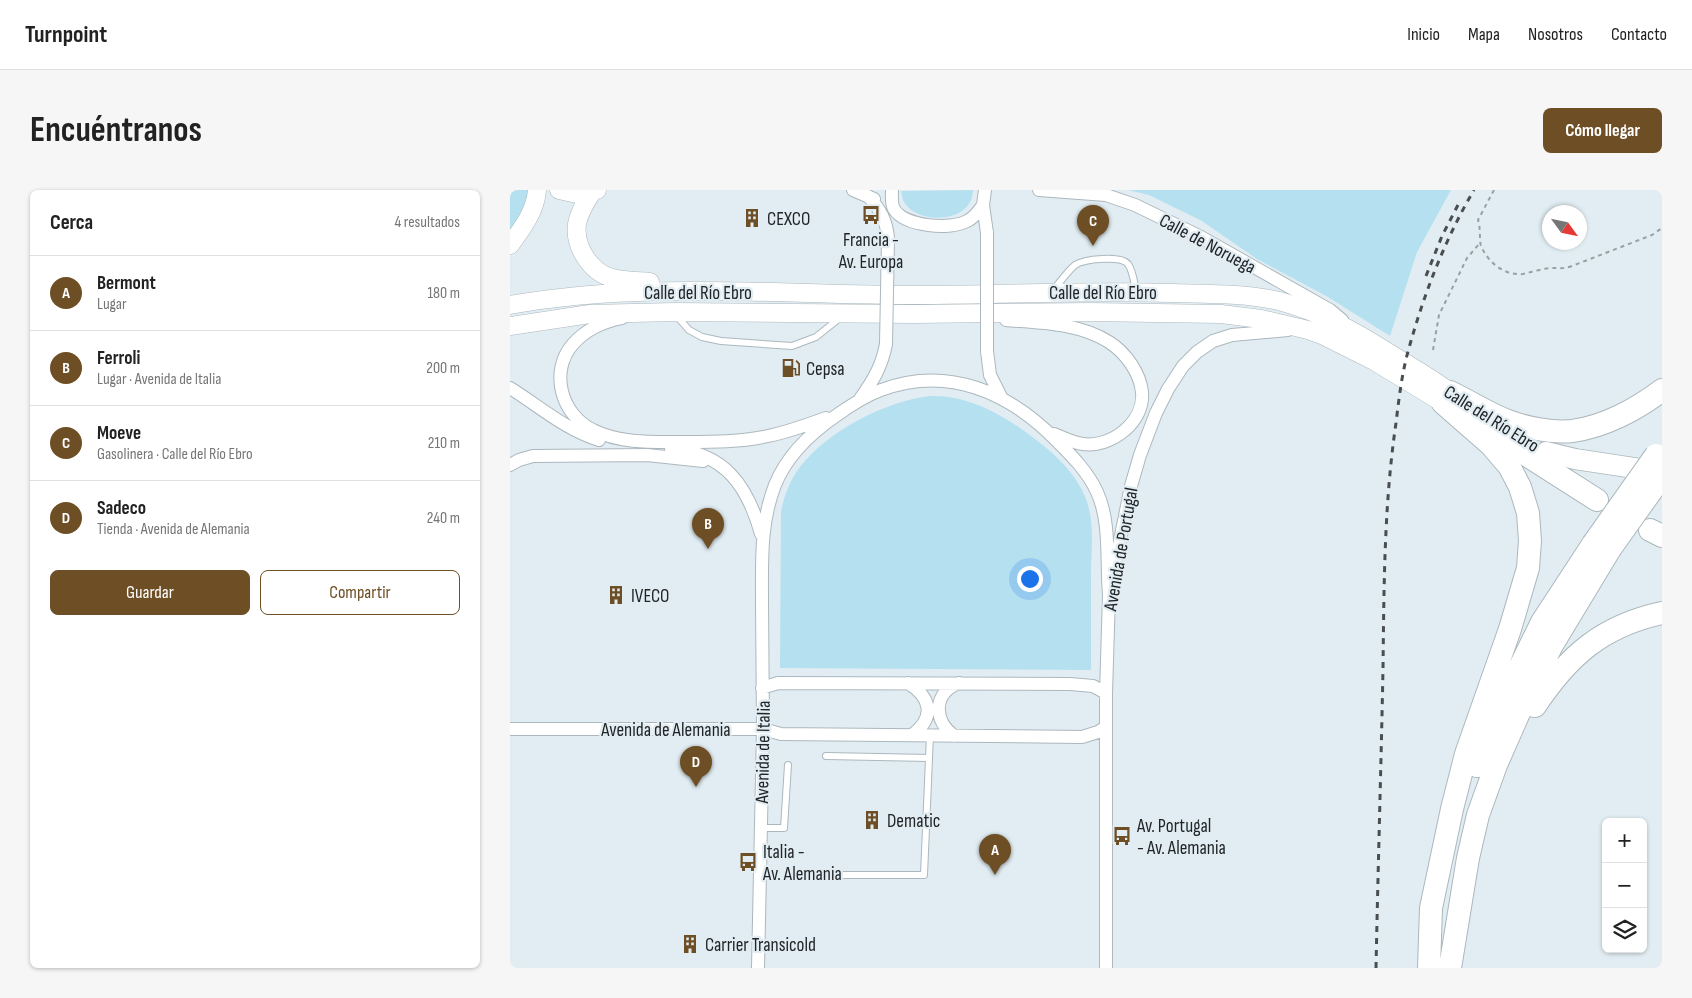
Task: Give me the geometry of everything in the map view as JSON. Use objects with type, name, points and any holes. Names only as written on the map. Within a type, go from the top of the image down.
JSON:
[{"type":"highway","points":[[1447,397],[1508,421],[1534,428],[1562,431],[1581,429],[1608,420],[1631,410],[1662,390]]},
{"type":"highway","points":[[1429,968],[1432,908],[1452,808],[1466,754],[1510,629],[1528,568],[1530,541],[1528,513],[1520,487],[1509,466],[1447,397]]},
{"type":"highway","points":[[1484,428],[1597,500]]},
{"type":"highway","points":[[1450,968],[1468,858],[1478,815],[1496,765],[1552,645],[1660,462],[1575,459],[1546,452]]},
{"type":"highway","points":[[1429,968],[1438,909],[1451,853],[1479,759],[1510,687],[1542,622],[1662,491]]},
{"type":"highway","points":[[1458,913],[1506,769],[1527,719],[1551,682],[1579,652],[1610,631],[1640,618],[1662,613]]},
{"type":"main road","points":[[510,245],[529,217],[537,197],[537,190]]},
{"type":"main road","points":[[559,190],[577,194],[594,191]]},
{"type":"main road","points":[[594,191],[582,209],[577,223],[577,234],[588,261],[610,277],[634,281],[778,292]]},
{"type":"main road","name":"Calle del Río Ebro","points":[[510,305],[594,293],[675,291],[916,295],[1136,292],[1248,296],[1279,302],[1326,317],[1363,336],[1447,397],[1484,428],[1512,442],[1546,452]]},
{"type":"main road","name":"Calle del Río Ebro","points":[[510,326],[590,314],[674,312],[1221,314],[1261,319],[1308,330],[1352,349],[1447,397],[1546,452]]},
{"type":"street","points":[[853,190],[893,208],[900,216],[926,225],[957,225],[969,221],[984,205]]},
{"type":"street","points":[[888,239],[893,208],[892,190]]},
{"type":"street","points":[[985,190],[987,351],[990,375],[1001,397]]},
{"type":"street","name":"Calle de Noruega","points":[[1039,190],[1106,195],[1135,205],[1201,237],[1330,310],[1363,336]]},
{"type":"street","points":[[860,399],[876,377],[883,361],[886,344],[887,227],[882,215],[868,196]]},
{"type":"street","points":[[674,312],[616,319],[596,326],[572,344],[564,358],[560,374],[561,391],[566,405],[581,423],[602,434],[628,440],[727,441],[770,436],[838,414]]},
{"type":"street","points":[[914,314],[1062,324],[1101,338],[1119,350],[1130,362],[1140,381],[1142,394],[1133,421],[1116,437],[1097,444],[1085,445],[1048,431]]},
{"type":"street","name":"Avenida de Portugal","points":[[1106,968],[1106,693],[1109,595],[1131,486],[1140,455],[1168,388],[1183,366],[1197,352],[1213,341],[1232,335],[1279,330],[1308,330]]},
{"type":"street","points":[[762,537],[769,501],[780,473],[804,442],[821,426],[860,399],[881,390],[902,384],[924,381],[947,381],[969,385],[1001,397],[1048,431],[1083,469],[1097,490],[1101,502],[1107,535],[1109,595]]},
{"type":"street","points":[[510,388],[565,426],[586,436],[627,446],[697,452],[712,459],[724,468],[744,491],[754,509],[762,537]]},
{"type":"street","points":[[510,465],[533,456],[647,455],[704,462],[724,468]]},
{"type":"street","name":"Avenida de Italia","points":[[758,968],[763,729],[762,537]]},
{"type":"street","points":[[762,688],[778,683],[1082,684],[1092,686],[1106,693]]},
{"type":"street","points":[[908,683],[923,696],[928,709],[925,722],[912,735]]},
{"type":"street","points":[[954,736],[944,725],[939,708],[942,696],[959,683]]},
{"type":"street","name":"Avenida de Alemania","points":[[510,729],[763,729],[781,734],[1082,737],[1098,732],[1106,727]]},
{"type":"lane","points":[[1052,292],[1077,264],[1092,260],[1120,259],[1127,263],[1132,274],[1136,292]]},
{"type":"lane","points":[[674,312],[690,330],[702,337],[721,341],[792,346],[816,337],[846,314]]},
{"type":"lane","points":[[789,875],[924,875],[930,736]]},
{"type":"lane","points":[[826,756],[929,758]]},
{"type":"lane","points":[[761,828],[784,828],[788,765]]},
{"type":"path","points":[[1494,190],[1478,220],[1481,230],[1480,243],[1487,259],[1495,266],[1514,274],[1572,266],[1652,236],[1662,228]]},
{"type":"path","points":[[1433,350],[1439,315],[1467,258],[1480,243]]},
{"type":"shaded area","points":[[510,190],[530,190],[528,202],[510,231]]},
{"type":"shaded area","points":[[973,190],[971,201],[964,209],[955,215],[943,217],[920,215],[903,201],[901,191]]},
{"type":"shaded area","points":[[1128,190],[1451,190],[1417,252],[1390,336],[1328,297],[1257,259],[1202,221],[1149,195]]},
{"type":"shaded area","points":[[929,396],[954,398],[977,404],[999,415],[1020,428],[1047,449],[1064,464],[1078,482],[1087,502],[1091,522],[1091,670],[780,668],[781,512],[793,477],[812,454],[841,430],[858,420],[894,405]]},
{"type":"railway","points":[[1376,968],[1384,576],[1392,453],[1403,376],[1415,328],[1445,247],[1474,190]]},
{"type":"railway","points":[[1426,276],[1442,236],[1460,201]]},
{"type":"place","name":"Francia - Av. Europa","points":[[871,215]]},
{"type":"place","name":"CEXCO","points":[[752,218]]},
{"type":"place","name":"Moeve","points":[[1093,246]]},
{"type":"place","name":"Cepsa","points":[[791,368]]},
{"type":"place","name":"Ferroli","points":[[708,549]]},
{"type":"place","name":"IVECO","points":[[616,595]]},
{"type":"place","name":"Sadeco","points":[[696,787]]},
{"type":"place","name":"Dematic","points":[[872,820]]},
{"type":"place","name":"Av. Portugal - Av. Alemania","points":[[1122,836]]},
{"type":"place","name":"Italia - Av. Alemania","points":[[748,862]]},
{"type":"place","name":"Bermont","points":[[995,875]]},
{"type":"place","name":"Carrier Transicold","points":[[690,944]]}]
